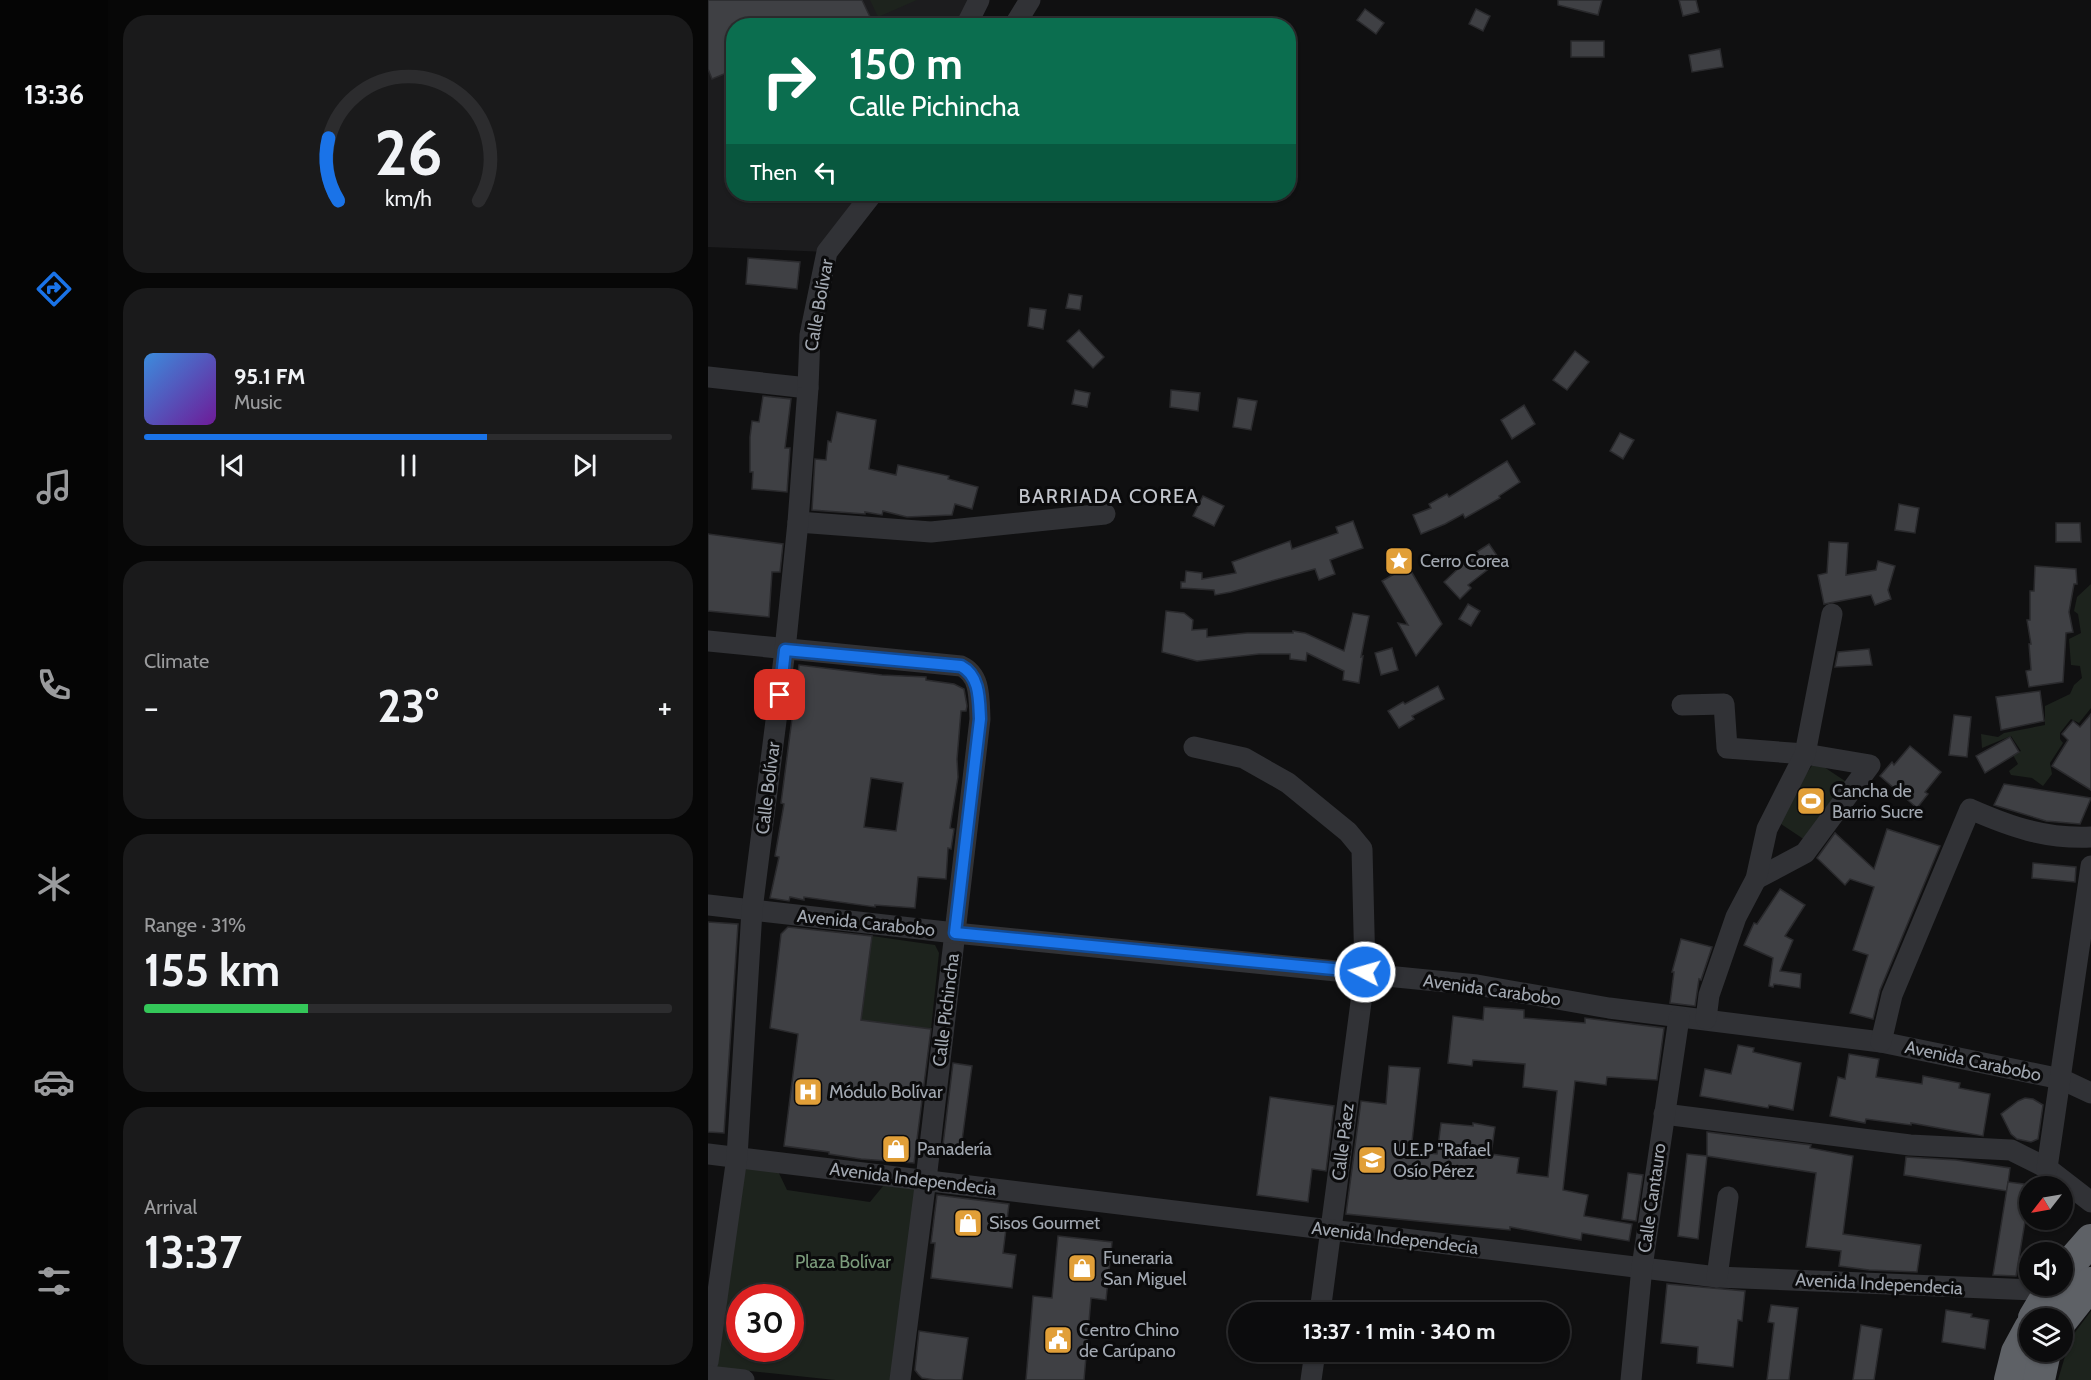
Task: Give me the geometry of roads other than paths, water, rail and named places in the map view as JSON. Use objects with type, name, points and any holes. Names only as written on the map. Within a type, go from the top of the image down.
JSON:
[{"type":"highway","points":[[2073,1271],[2091,1240]]},
{"type":"highway","points":[[2010,1380],[2019,1348]]},
{"type":"highway","points":[[2039,1380],[2043,1362]]},
{"type":"street","points":[[970,18],[979,0]]},
{"type":"street","points":[[1019,18],[1030,0]]},
{"type":"street","name":"Calle Bolívar","points":[[708,1362],[737,1157],[752,910],[785,650],[798,522],[810,335],[827,252],[867,201]]},
{"type":"street","points":[[708,377],[808,388]]},
{"type":"street","points":[[798,522],[931,532],[1105,514]]},
{"type":"street","points":[[1706,1019],[1709,995],[1736,917],[1756,879],[1767,829],[1805,754],[1832,614]]},
{"type":"street","points":[[708,641],[785,650]]},
{"type":"street","name":"Calle Pichincha","points":[[785,650],[961,666],[969,670],[974,677],[978,692],[980,719],[926,1181],[900,1380]]},
{"type":"street","points":[[1682,705],[1724,704],[1727,748],[1805,754],[1870,765],[1805,853],[1756,879]]},
{"type":"street","name":"Calle Páez","points":[[1194,747],[1244,758],[1288,783],[1348,832],[1362,849],[1365,972],[1321,1302]]},
{"type":"street","points":[[1881,1042],[1892,994],[1970,808],[2033,833],[2067,838],[2091,837]]},
{"type":"street","points":[[2047,1168],[2091,866]]},
{"type":"street","name":"Avenida Carabobo","points":[[708,905],[955,933],[1365,972],[1477,985],[1679,1018],[1706,1019],[1881,1042],[2061,1080],[2091,1093]]},
{"type":"street","name":"Calle Cantauro","points":[[1631,1380],[1642,1267],[1679,1018]]},
{"type":"street","points":[[1664,1114],[1910,1145],[2011,1150],[2047,1168],[2091,1202]]},
{"type":"street","name":"Avenida Independecia","points":[[708,1154],[1717,1276],[2019,1288]]},
{"type":"street","points":[[1717,1276],[1728,1197]]},
{"type":"street","points":[[1311,1380],[1314,1362]]},
{"type":"street","points":[[708,1376],[744,1380]]},
{"type":"place","name":"Cerro Corea","points":[[1399,561]]},
{"type":"place","name":"Cancha de Barrio Sucre","points":[[1811,801]]},
{"type":"place","name":"Módulo Bolívar","points":[[808,1092]]},
{"type":"place","name":"Panadería","points":[[896,1149]]},
{"type":"place","name":"U.E.P \"Rafael Osío Pérez","points":[[1372,1160]]},
{"type":"place","name":"Sisos Gourmet","points":[[968,1223]]},
{"type":"place","name":"Funeraria San Miguel","points":[[1082,1268]]},
{"type":"place","name":"Centro Chino de Carúpano","points":[[1058,1340]]},
{"type":"district","name":"BARRIADA COREA","points":[[1109,496]]},
{"type":"park label","name":"Plaza Bolívar","points":[[843,1262]]}]
